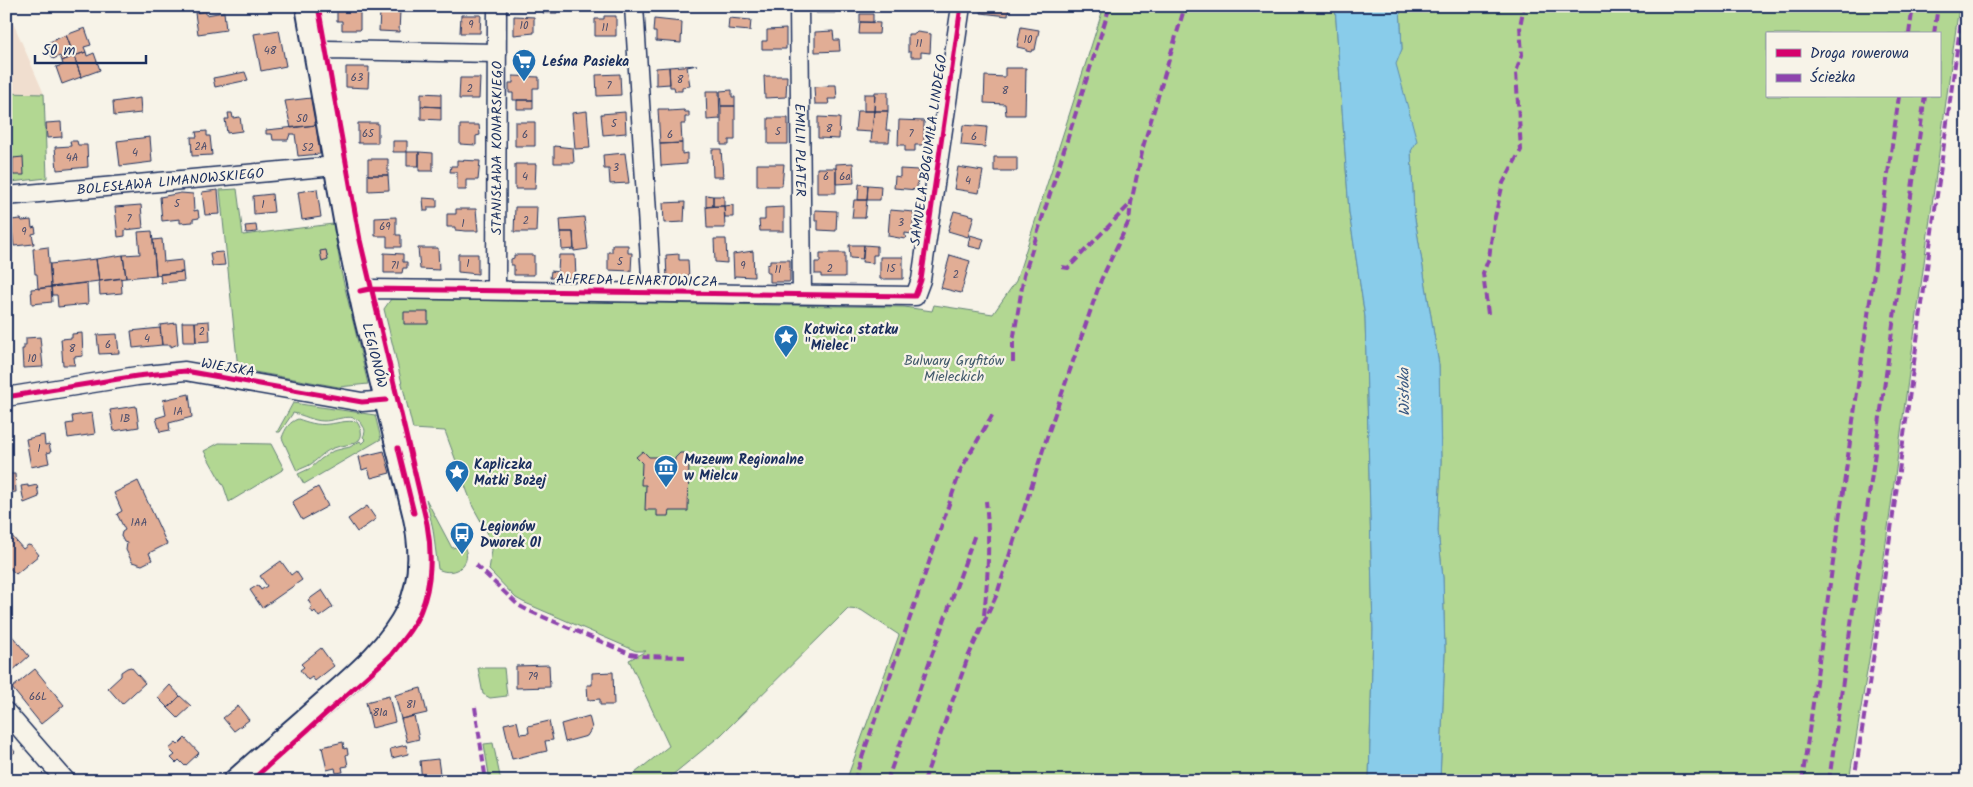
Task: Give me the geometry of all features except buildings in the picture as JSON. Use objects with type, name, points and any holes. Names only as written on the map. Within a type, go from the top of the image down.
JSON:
[{"type":"street","name":"LEGIONÓW","points":[[235,781],[379,653],[408,610],[417,581],[420,539],[360,291],[334,166],[307,6]]},
{"type":"street","name":"STANISŁAWA KONARSKIEGO","points":[[496,290],[497,6]]},
{"type":"street","points":[[634,6],[652,292]]},
{"type":"street","name":"EMILII PLATER","points":[[799,6],[802,294]]},
{"type":"street","name":"SAMUELA BOGUMIŁA LINDEGO","points":[[915,296],[921,280],[961,6]]},
{"type":"street","points":[[315,52],[326,50],[497,53]]},
{"type":"street","name":"BOLESŁAWA LIMANOWSKIEGO","points":[[6,196],[334,166]]},
{"type":"street","name":"ALFREDA LENARTOWICZA","points":[[360,291],[370,288],[915,296]]},
{"type":"street","name":"WIEJSKA","points":[[6,396],[137,376],[185,371],[362,402],[386,400]]},
{"type":"street","points":[[6,712],[66,781]]},
{"type":"shaded area","points":[[6,12],[15,27],[44,94],[6,93]]},
{"type":"green space","name":"Bulwary Gryfitów Mieleckich","points":[[1104,6],[1335,6],[1349,212],[1365,317],[1373,630],[1369,781],[846,781],[899,635],[861,610],[848,609],[721,735],[665,781],[625,781],[669,746],[629,660],[646,651],[636,651],[523,602],[516,598],[489,570],[492,550],[487,532],[473,507],[445,431],[413,429],[384,309],[391,299],[904,307],[932,311],[934,305],[993,314],[1016,281]]},
{"type":"green space","points":[[1400,6],[1959,6],[1875,623],[1849,781],[1440,781],[1445,651],[1443,578],[1438,531],[1441,461],[1439,365],[1414,213],[1411,151],[1395,63],[1402,49]]},
{"type":"green space","points":[[6,93],[44,94],[47,178],[11,182],[6,122]]},
{"type":"green space","points":[[237,189],[243,235],[333,224],[339,263],[368,384],[339,387],[238,369],[220,190]]},
{"type":"green space","points":[[293,403],[375,415],[381,439],[304,484],[298,474],[311,468],[333,451],[350,447],[360,441],[362,444],[366,440],[363,437],[365,430],[360,421],[351,417],[320,421],[293,413],[280,432],[277,432]]},
{"type":"green space","points":[[298,419],[321,424],[346,421],[357,422],[361,435],[357,442],[328,451],[314,462],[297,471],[282,438],[288,426]]},
{"type":"green space","points":[[219,443],[271,444],[284,469],[229,502],[224,487],[204,451]]},
{"type":"green space","points":[[426,499],[452,548],[463,545],[466,552],[465,563],[456,570],[450,572],[438,569],[433,529]]},
{"type":"green space","points":[[478,668],[504,668],[507,696],[490,698],[483,694]]},
{"type":"green space","points":[[493,743],[501,781],[490,781],[484,744]]},
{"type":"water","name":"Wisłoka","points":[[1335,6],[1400,6],[1402,49],[1396,64],[1417,141],[1411,151],[1414,213],[1439,365],[1441,461],[1438,531],[1443,578],[1445,651],[1440,781],[1369,781],[1373,630],[1365,317],[1349,212]]},
{"type":"marked path","points":[[1013,362],[1013,342],[1024,275],[1110,6]]},
{"type":"marked path","points":[[924,781],[968,657],[997,594],[1048,434],[1101,280],[1129,221],[1143,147],[1185,6]]},
{"type":"marked path","points":[[1488,314],[1483,273],[1489,258],[1494,221],[1503,183],[1521,150],[1516,72],[1522,55],[1520,26],[1524,6]]},
{"type":"marked path","points":[[1909,32],[1913,6]]},
{"type":"marked path","points":[[1934,32],[1938,6]]},
{"type":"marked path","points":[[1854,781],[1874,653],[1963,6]]},
{"type":"marked path","points":[[1802,781],[1899,98]]},
{"type":"marked path","points":[[1829,781],[1925,98]]},
{"type":"marked path","points":[[1062,267],[1068,268],[1131,203]]},
{"type":"marked path","points":[[854,781],[961,469],[994,412]]},
{"type":"marked path","points":[[984,615],[988,558],[986,501]]},
{"type":"marked path","points":[[887,781],[975,534]]},
{"type":"marked path","points":[[476,565],[518,605],[527,610],[630,654],[685,657]]},
{"type":"marked path","points":[[475,707],[486,781]]},
{"type":"cycle path","points":[[251,781],[391,655],[418,616],[425,600],[430,567],[430,545],[427,524],[360,240],[318,6]]},
{"type":"cycle path","points":[[360,291],[370,289],[915,296],[921,280],[961,6]]},
{"type":"cycle path","points":[[6,397],[137,376],[185,371],[362,402],[386,400]]},
{"type":"cycle path","points":[[398,448],[414,513]]},
{"type":"place","name":"Leśna Pasieka","points":[[524,82]]},
{"type":"place","name":"Kotwica statku \"Mielec\"","points":[[786,358]]},
{"type":"place","name":"Muzeum Regionalne w Mielcu","points":[[666,488]]},
{"type":"place","name":"Kapliczka Matki Bożej","points":[[457,493]]},
{"type":"place","name":"Legionów Dworek 01","points":[[462,555]]}]
